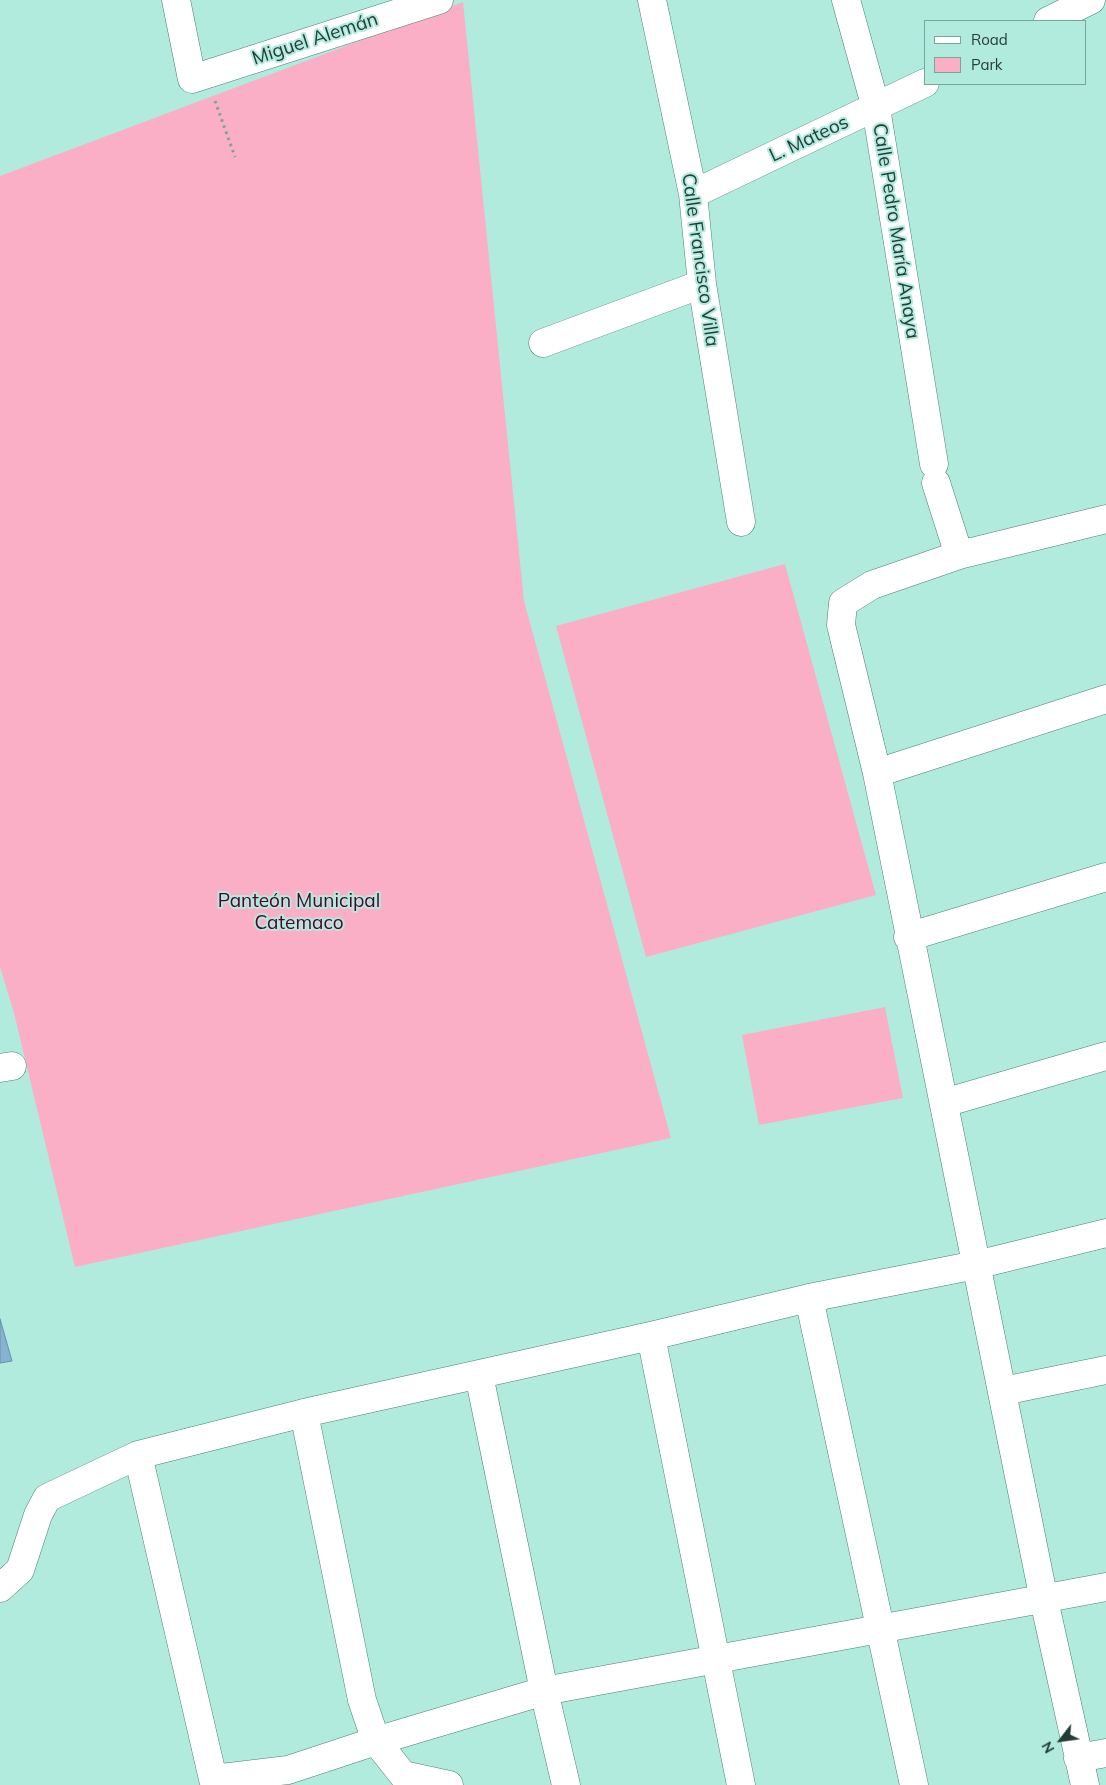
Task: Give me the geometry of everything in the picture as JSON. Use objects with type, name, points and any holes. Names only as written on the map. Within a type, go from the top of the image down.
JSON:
[{"type":"street","points":[[176,0],[199,77]]},
{"type":"street","name":"Miguel Alemán","points":[[199,77],[382,8],[439,0]]},
{"type":"street","name":"Calle Francisco Villa","points":[[652,0],[693,194],[702,284],[741,522]]},
{"type":"street","name":"Calle Pedro María Anaya","points":[[846,0],[876,108],[935,474],[959,555]]},
{"type":"street","points":[[1050,20],[1091,0]]},
{"type":"street","name":"L. Mateos","points":[[693,194],[924,84]]},
{"type":"street","points":[[543,343],[702,284]]},
{"type":"street","points":[[1085,1785],[1044,1600],[876,773],[841,625],[843,603],[872,585],[959,555],[1106,519]]},
{"type":"street","points":[[876,773],[1106,699]]},
{"type":"street","points":[[908,937],[1106,877]]},
{"type":"street","points":[[944,1103],[1106,1056]]},
{"type":"street","points":[[0,1588],[20,1570],[38,1515],[46,1498],[138,1455],[304,1413],[651,1336],[808,1298],[976,1265],[1106,1233]]},
{"type":"street","points":[[808,1298],[914,1785]]},
{"type":"street","points":[[651,1336],[741,1785]]},
{"type":"street","points":[[1003,1391],[1106,1370]]},
{"type":"street","points":[[479,1374],[544,1691],[566,1785]]},
{"type":"street","points":[[304,1413],[362,1700],[376,1741],[403,1775],[449,1785]]},
{"type":"street","points":[[138,1455],[213,1779],[288,1770],[376,1741],[544,1691],[1044,1600],[1106,1587]]},
{"type":"street","points":[[1078,1758],[1106,1753]]},
{"type":"path","points":[[199,77],[234,157]]},
{"type":"green space","name":"Panteón Municipal Catemaco","points":[[463,2],[524,601],[671,1138],[75,1267],[14,1013],[0,967],[0,176]]},
{"type":"green space","points":[[785,564],[876,895],[646,957],[556,626]]},
{"type":"green space","points":[[885,1007],[903,1098],[759,1125],[742,1035]]},
{"type":"building","points":[[0,1319],[12,1361],[0,1363]]}]
